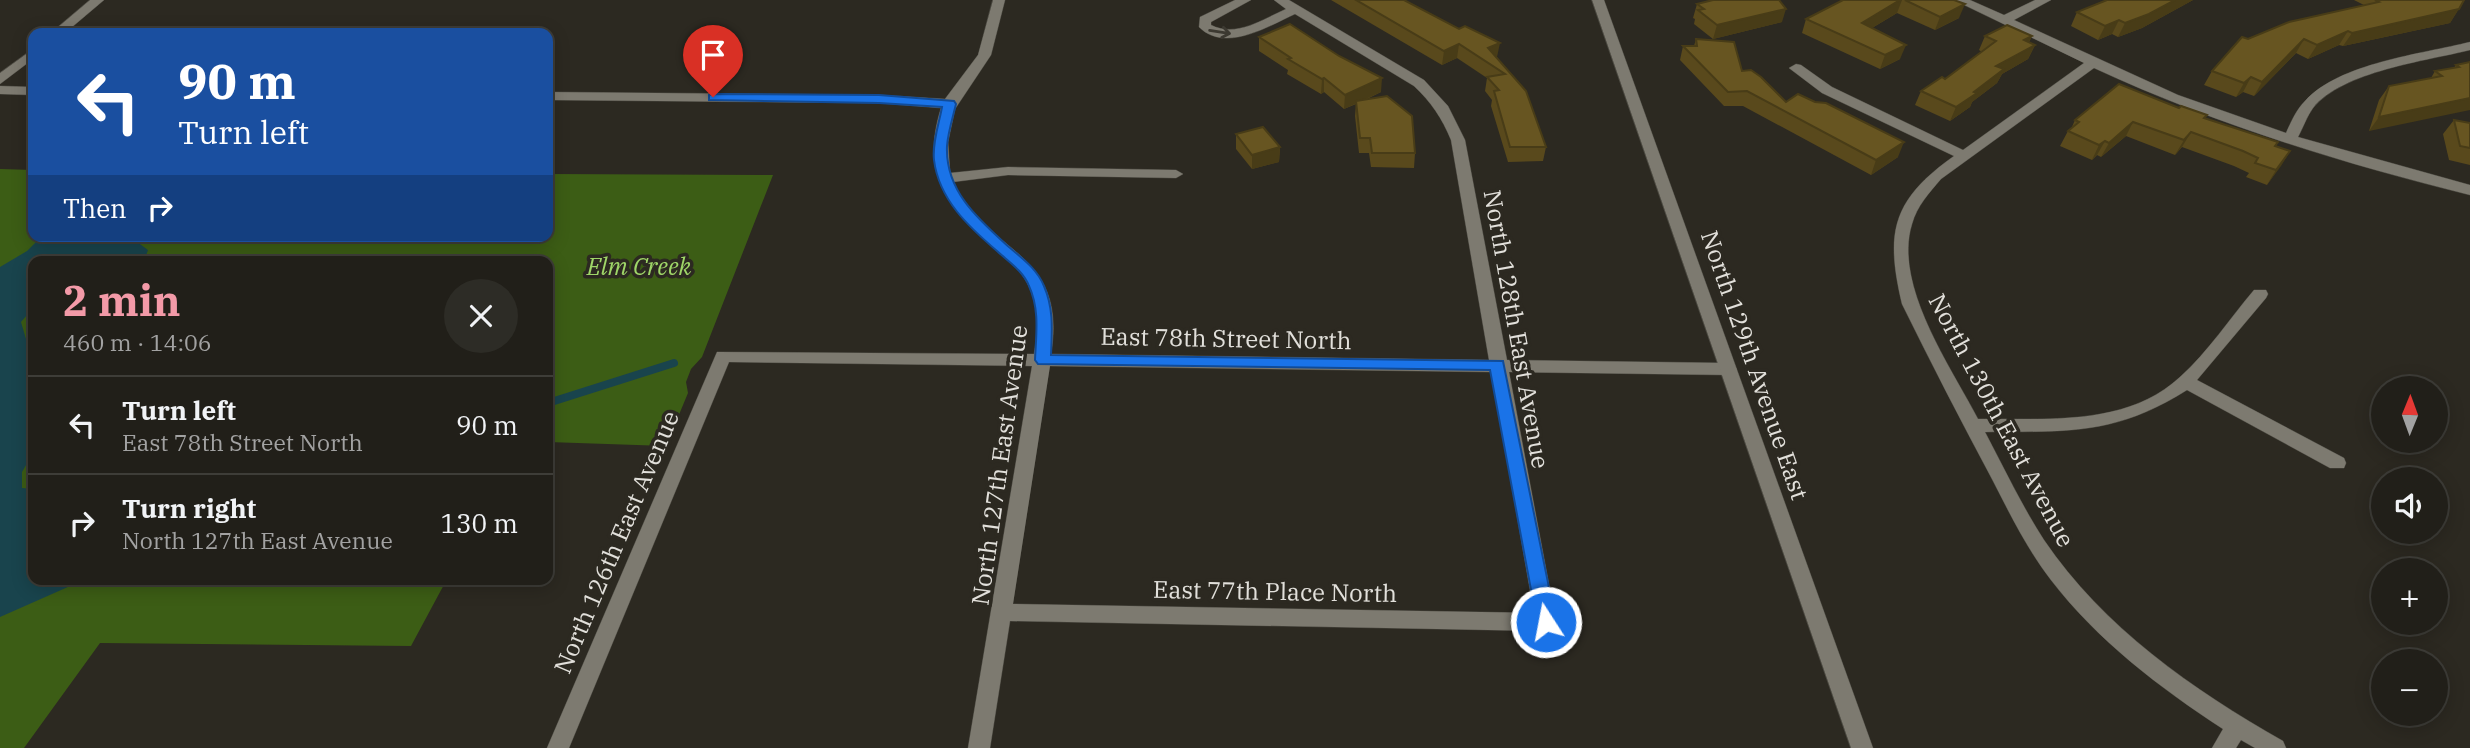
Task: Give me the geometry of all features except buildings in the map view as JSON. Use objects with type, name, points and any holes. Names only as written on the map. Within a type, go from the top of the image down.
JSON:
[{"type":"street","points":[[63,28],[98,0]]},
{"type":"street","name":"North 127th East Avenue","points":[[979,748],[1043,360],[1045,311],[1028,270],[970,220],[956,201],[941,160],[941,144],[950,104],[982,61],[999,0]]},
{"type":"street","points":[[1245,0],[1205,20],[1205,27],[1225,35],[1241,32],[1295,9]]},
{"type":"street","name":"North 128th East Avenue","points":[[1280,0],[1432,94],[1451,121],[1458,141],[1546,622]]},
{"type":"street","name":"North 129th Avenue East","points":[[1598,0],[1862,748]]},
{"type":"street","points":[[1960,0],[2203,109],[2290,140],[2470,190]]},
{"type":"street","points":[[2005,20],[2045,0]]},
{"type":"street","points":[[2290,140],[2311,102],[2328,90],[2363,73],[2470,46]]},
{"type":"street","points":[[0,80],[28,57]]},
{"type":"street","name":"North 130th East Avenue","points":[[2094,62],[1936,176],[1919,194],[1904,216],[1899,241],[1901,269],[1910,304],[2037,547],[2068,585],[2105,626],[2164,674],[2237,727],[2275,748]]},
{"type":"street","points":[[1796,68],[1827,90],[1965,156]]},
{"type":"street","points":[[0,90],[28,91]]},
{"type":"street","points":[[553,96],[879,99],[950,104]]},
{"type":"street","points":[[946,178],[1008,171],[1176,174]]},
{"type":"street","points":[[1973,426],[2081,424],[2119,416],[2150,405],[2186,382],[2260,293]]},
{"type":"street","name":"East 78th Street North","points":[[723,356],[1728,369]]},
{"type":"street","name":"North 126th East Avenue","points":[[558,748],[723,356]]},
{"type":"street","points":[[2186,382],[2337,463]]},
{"type":"street","name":"East 77th Place North","points":[[1002,612],[1546,622]]},
{"type":"street","points":[[2224,748],[2237,727]]},
{"type":"green space","name":"Elm Creek","points":[[0,169],[28,170],[28,242],[553,242],[553,174],[773,175],[702,357],[691,369],[686,382],[688,393],[666,446],[553,442],[553,256],[28,256],[28,585],[444,585],[411,646],[100,643],[24,748],[0,748]]},
{"type":"water","points":[[36,242],[137,242],[148,250],[146,256],[28,256],[28,314],[21,322],[28,342],[28,462],[22,472],[22,488],[28,489],[28,585],[72,585],[0,617],[0,267],[27,251]]},
{"type":"waterway","points":[[553,401],[674,363]]},
{"type":"route","points":[[713,97],[879,99],[950,104],[941,144],[941,160],[946,178],[956,201],[970,220],[1028,270],[1045,311],[1043,360],[1497,365],[1546,622]]}]
